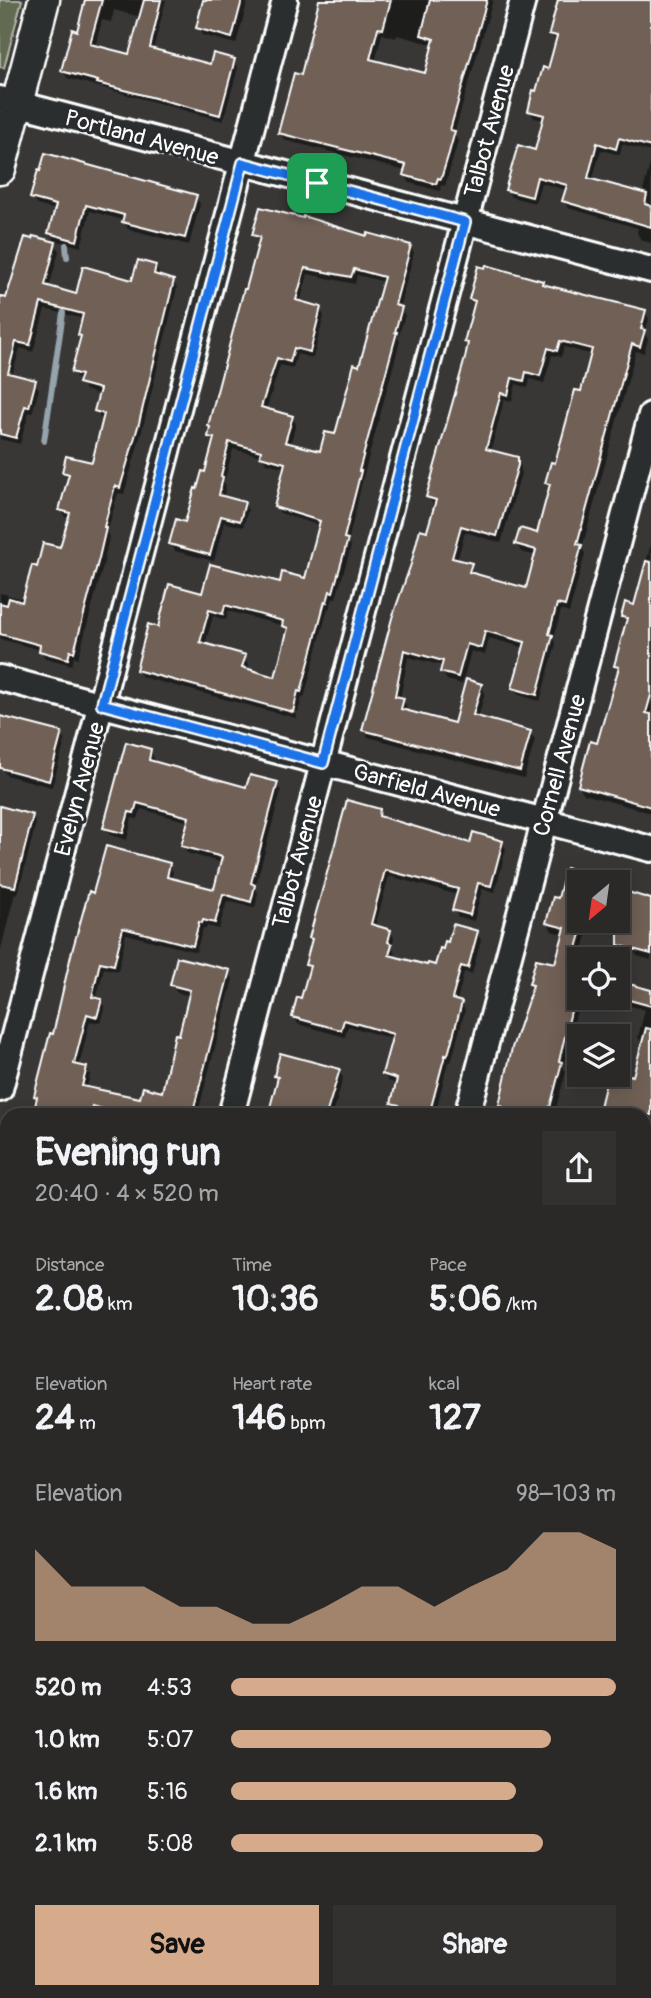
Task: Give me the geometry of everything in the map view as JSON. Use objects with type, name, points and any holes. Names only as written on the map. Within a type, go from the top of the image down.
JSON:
[{"type":"street","points":[[0,169],[8,101],[44,0]]},
{"type":"street","name":"Evelyn Avenue","points":[[0,1089],[285,0]]},
{"type":"street","name":"Talbot Avenue","points":[[233,1108],[523,0]]},
{"type":"street","name":"Portland Avenue","points":[[8,101],[651,270]]},
{"type":"street","name":"Cornell Avenue","points":[[469,1108],[651,415]]},
{"type":"street","name":"Garfield Avenue","points":[[0,678],[651,849]]},
{"type":"green space","points":[[0,0],[22,0],[4,68],[0,67]]},
{"type":"building","points":[[85,0],[102,0],[90,44],[129,54],[144,0],[161,0],[150,48],[210,64],[213,53],[235,59],[220,115],[61,71],[72,29],[77,31]]},
{"type":"building","points":[[203,0],[242,0],[232,38],[196,28]]},
{"type":"building","points":[[319,0],[391,0],[383,29],[378,28],[370,59],[425,73],[434,39],[421,35],[430,0],[487,0],[450,130],[455,131],[449,153],[441,179],[438,178],[436,184],[403,175],[406,165],[278,133],[294,73],[301,75]]},
{"type":"building","points":[[558,0],[651,0],[651,147],[619,138],[616,149],[597,143],[588,178],[647,194],[645,204],[651,206],[651,227],[562,201],[567,185],[537,177],[532,197],[505,190],[518,145],[535,150],[544,115],[528,111],[543,67],[548,69],[557,36],[549,34]]},
{"type":"building","points":[[45,153],[197,195],[185,238],[122,222],[124,215],[86,205],[77,241],[48,233],[56,205],[30,198]]},
{"type":"building","points":[[260,207],[411,245],[395,305],[402,307],[397,332],[359,471],[344,538],[348,539],[333,592],[330,591],[327,602],[325,601],[301,692],[298,691],[293,712],[136,670],[148,624],[158,627],[169,584],[202,593],[210,564],[280,582],[282,572],[305,578],[320,521],[274,507],[285,463],[260,456],[261,451],[229,442],[219,495],[245,502],[240,521],[221,516],[210,555],[169,544],[176,519],[185,522],[195,488],[197,489],[202,471],[205,472],[214,438],[208,437],[208,426],[260,237],[252,235]],"holes":[[[305,268],[351,277],[354,269],[384,277],[359,366],[354,364],[335,434],[325,432],[320,451],[285,442],[293,416],[261,407],[277,358],[290,362],[294,348],[310,352],[321,307],[296,300]],[[225,605],[283,621],[282,626],[288,628],[275,677],[242,667],[246,655],[200,642],[209,610],[223,614]]]},
{"type":"building","points":[[33,236],[56,242],[45,285],[76,294],[83,266],[132,280],[138,260],[156,265],[154,274],[174,280],[139,423],[120,488],[115,486],[74,652],[70,651],[68,659],[39,651],[40,645],[0,634],[0,603],[7,605],[9,598],[22,602],[32,565],[37,567],[43,543],[60,547],[70,513],[59,510],[69,474],[62,472],[66,456],[92,462],[104,414],[94,411],[100,389],[78,383],[81,375],[71,372],[81,336],[78,335],[83,314],[41,303],[30,345],[16,342],[8,373],[36,380],[29,407],[25,406],[16,438],[0,434],[0,296],[6,298],[25,237],[32,239]]},
{"type":"building","points":[[486,265],[543,281],[542,284],[646,310],[641,329],[645,330],[640,347],[632,344],[577,544],[582,545],[565,606],[557,604],[549,634],[553,635],[537,695],[512,688],[525,642],[485,631],[481,648],[467,644],[458,677],[440,672],[443,661],[404,650],[395,696],[404,698],[401,709],[454,723],[466,679],[482,684],[473,715],[531,731],[520,771],[362,730],[392,618],[420,529],[427,531],[436,500],[426,497],[465,358],[468,343],[464,342],[475,301],[469,299],[478,266],[485,268]],"holes":[[[560,341],[592,349],[581,391],[575,390],[555,463],[551,462],[545,483],[550,484],[537,533],[520,528],[515,544],[536,550],[526,588],[469,572],[472,563],[452,558],[461,526],[497,536],[518,465],[518,457],[486,449],[501,393],[508,395],[512,378],[524,381],[526,372],[540,376],[548,348],[557,351]]]},
{"type":"building","points":[[646,561],[651,562],[651,695],[646,713],[651,714],[651,807],[578,786],[590,741],[597,743],[619,667],[614,666],[627,618],[621,617],[625,602],[634,605]]},
{"type":"building","points":[[0,716],[62,732],[49,781],[0,768]]},
{"type":"building","points":[[126,742],[151,749],[149,760],[246,787],[250,775],[278,782],[251,883],[255,885],[251,902],[223,894],[215,923],[203,920],[202,923],[199,922],[193,946],[123,928],[114,965],[100,962],[92,997],[102,999],[97,1017],[87,1014],[74,1064],[87,1067],[82,1086],[140,1098],[143,1087],[162,1092],[175,1034],[179,1035],[190,990],[170,985],[177,957],[230,970],[194,1108],[35,1108],[37,1097],[34,1096],[50,1033],[53,1034],[71,955],[89,891],[93,893],[106,846],[170,863],[167,877],[214,889],[222,857],[181,846],[189,817],[137,803],[134,813],[129,812],[123,833],[103,828]]},
{"type":"building","points":[[347,800],[380,809],[379,816],[470,843],[473,832],[503,841],[491,886],[478,883],[470,915],[452,910],[458,889],[385,870],[371,924],[391,930],[388,942],[392,944],[389,955],[435,965],[440,948],[443,949],[445,941],[448,942],[453,924],[478,931],[468,968],[461,966],[452,999],[462,1002],[431,1108],[398,1108],[399,1105],[391,1103],[397,1079],[382,1074],[393,1034],[344,1020],[341,1030],[292,1017],[297,997],[301,998],[310,966],[305,965],[312,939],[309,938]]},
{"type":"building","points":[[0,806],[33,815],[15,887],[0,884]]},
{"type":"building","points":[[566,868],[572,870],[567,870],[567,933],[581,933],[577,947],[567,947],[567,1010],[571,1010],[559,1061],[562,1062],[550,1108],[502,1108],[499,1105],[512,1048],[533,985],[529,984],[536,959],[555,963],[565,928],[546,923],[553,897],[558,898]]},
{"type":"building","points":[[630,893],[651,899],[651,954],[618,945],[618,933],[630,933]]},
{"type":"building","points":[[630,984],[651,990],[651,1006],[630,1000]]},
{"type":"building","points":[[646,1028],[651,1029],[651,1108],[600,1108],[605,1087],[630,1087],[630,1075],[633,1076]]},
{"type":"building","points":[[280,1053],[340,1069],[328,1108],[270,1108],[278,1077],[274,1076]]},
{"type":"waterway","points":[[66,245],[67,257]]},
{"type":"waterway","points":[[44,441],[63,313]]},
{"type":"route","points":[[243,163],[317,183],[465,222],[323,763],[102,704],[243,163]]}]
